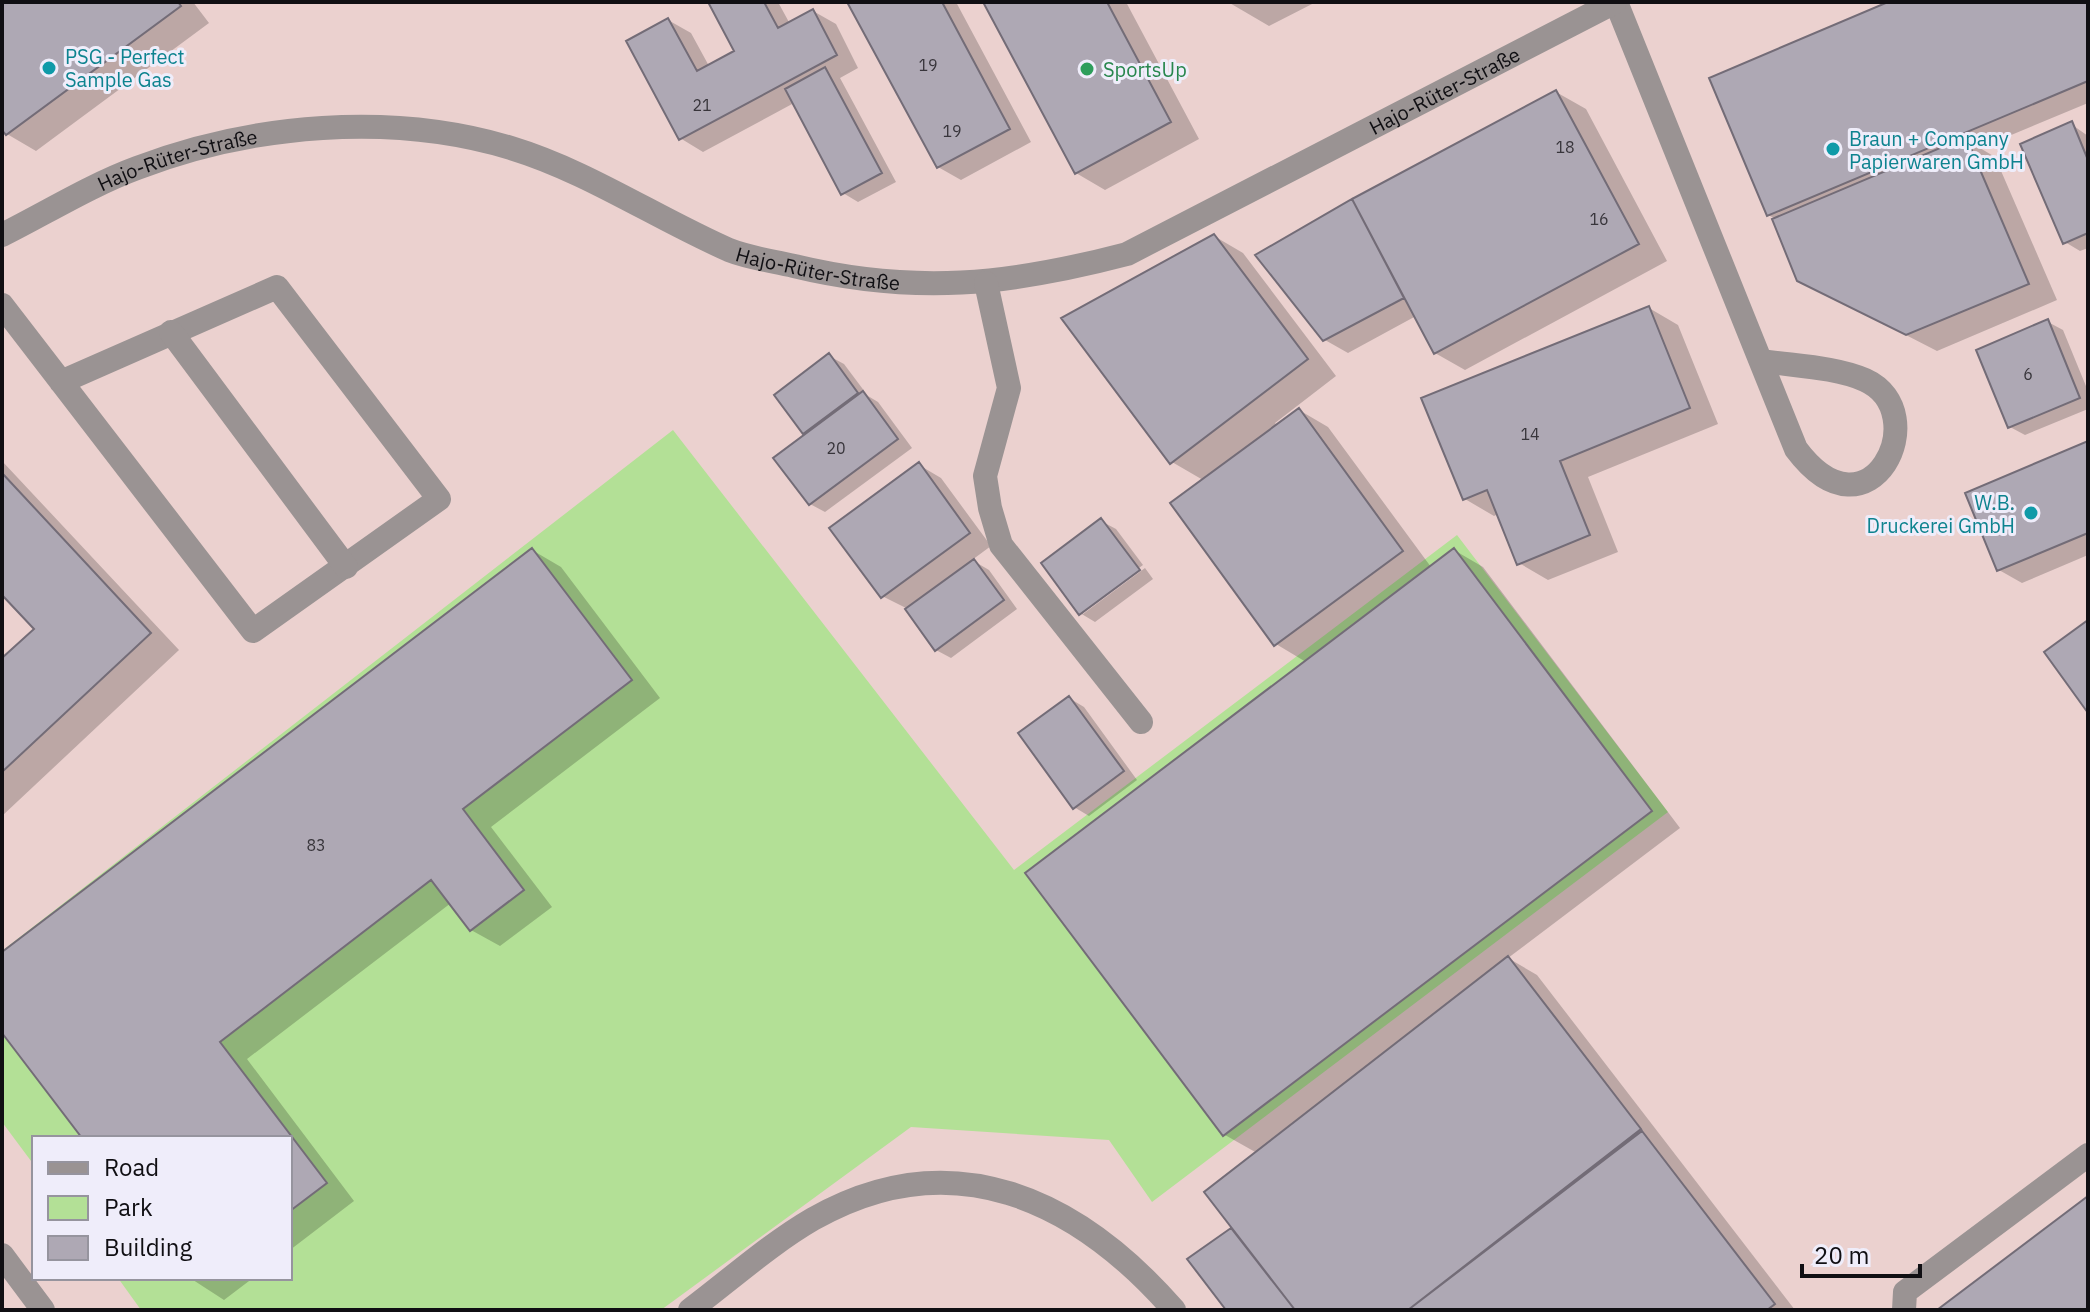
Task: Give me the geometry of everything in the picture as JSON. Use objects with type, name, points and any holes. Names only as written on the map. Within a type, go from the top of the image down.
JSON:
[{"type":"street","name":"Hajo-Rüter-Straße","points":[[2,235],[137,168],[224,142],[333,126],[415,129],[510,147],[564,169],[733,251],[833,275],[915,284],[986,283],[1050,274],[1127,254],[1616,2],[1796,449],[1813,471],[1836,483],[1857,483],[1873,477],[1888,463],[1895,442],[1894,419],[1884,397],[1866,380],[1763,361]]},
{"type":"street","points":[[986,283],[1009,388],[985,476],[1001,545],[1141,722]]},
{"type":"street","points":[[2,305],[61,382],[253,631],[439,499],[277,287],[61,382]]},
{"type":"street","points":[[171,332],[346,567]]},
{"type":"street","points":[[1904,1310],[1905,1292],[2088,1155]]},
{"type":"street","points":[[690,1310],[811,1220],[854,1199],[905,1184],[1004,1189],[1049,1208],[1094,1234],[1149,1282],[1174,1310]]},
{"type":"street","points":[[2,1255],[43,1310]]},
{"type":"shaded area","points":[[2,2],[2088,2],[2088,1310],[2,1310]]},
{"type":"green space","points":[[673,430],[1014,870],[1457,535],[1668,812],[1152,1202],[1109,1140],[911,1127],[661,1310],[141,1310],[119,1280],[292,1280],[292,1136],[32,1136],[32,1162],[2,1122],[2,951]]},
{"type":"building","name":"PSG - Perfect Sample Gas","points":[[2,2],[178,2],[181,6],[6,135],[2,130]]},
{"type":"building","points":[[708,2],[764,2],[778,28],[813,9],[837,55],[679,140],[626,41],[668,18],[697,71],[734,51]]},
{"type":"building","points":[[847,2],[942,2],[1010,129],[937,168]]},
{"type":"building","points":[[983,2],[1107,2],[1171,122],[1075,174]]},
{"type":"building","name":"Braun + Company Papierwaren GmbH","points":[[1888,2],[2088,2],[2088,81],[1767,216],[1709,78]]},
{"type":"building","points":[[825,67],[882,173],[841,195],[785,89]]},
{"type":"building","points":[[1556,90],[1639,244],[1434,354],[1352,199]]},
{"type":"building","points":[[2072,121],[2088,160],[2088,233],[2063,244],[2020,144]]},
{"type":"building","points":[[1966,137],[2029,284],[1906,335],[1797,281],[1772,219]]},
{"type":"building","points":[[1352,199],[1404,298],[1323,341],[1255,255]]},
{"type":"building","points":[[1214,234],[1308,359],[1170,464],[1061,318]]},
{"type":"building","points":[[1649,306],[1690,408],[1560,461],[1590,535],[1517,565],[1487,490],[1463,500],[1421,398]]},
{"type":"building","points":[[2048,319],[2080,398],[2008,428],[1976,350]]},
{"type":"building","points":[[829,353],[858,393],[803,434],[774,395]]},
{"type":"building","points":[[863,391],[898,439],[809,505],[773,458]]},
{"type":"building","points":[[1299,408],[1403,551],[1274,646],[1170,503]]},
{"type":"building","name":"W.B. Druckerei GmbH","points":[[2088,441],[2088,533],[1997,571],[1965,493]]},
{"type":"building","points":[[919,462],[970,533],[881,598],[829,528]]},
{"type":"building","points":[[2,473],[151,633],[2,772],[2,658],[34,629],[2,595]]},
{"type":"building","points":[[1101,518],[1140,570],[1079,615],[1041,563]]},
{"type":"building","points":[[532,548],[632,680],[463,809],[524,890],[470,931],[431,880],[220,1042],[291,1136],[80,1136],[2,1033],[2,952]]},
{"type":"building","points":[[1454,548],[1652,811],[1223,1136],[1025,873]]},
{"type":"building","points":[[974,559],[1004,600],[935,651],[905,609]]},
{"type":"building","points":[[2088,620],[2088,713],[2044,652]]},
{"type":"building","points":[[1069,696],[1124,771],[1073,809],[1018,733]]},
{"type":"building","points":[[1508,956],[1641,1129],[1408,1310],[1295,1310],[1204,1192]]},
{"type":"building","points":[[1642,1131],[1775,1304],[1767,1310],[1408,1310]]},
{"type":"building","points":[[292,1137],[327,1183],[292,1209]]},
{"type":"building","points":[[2088,1196],[2088,1310],[1937,1310]]},
{"type":"building","points":[[1231,1228],[1295,1310],[1226,1310],[1187,1259]]},
{"type":"place","name":"PSG - Perfect Sample Gas","points":[[49,68]]},
{"type":"place","name":"SportsUp","points":[[1087,69]]},
{"type":"place","name":"Braun + Company Papierwaren GmbH","points":[[1833,149]]},
{"type":"place","name":"W.B. Druckerei GmbH","points":[[2031,513]]}]
